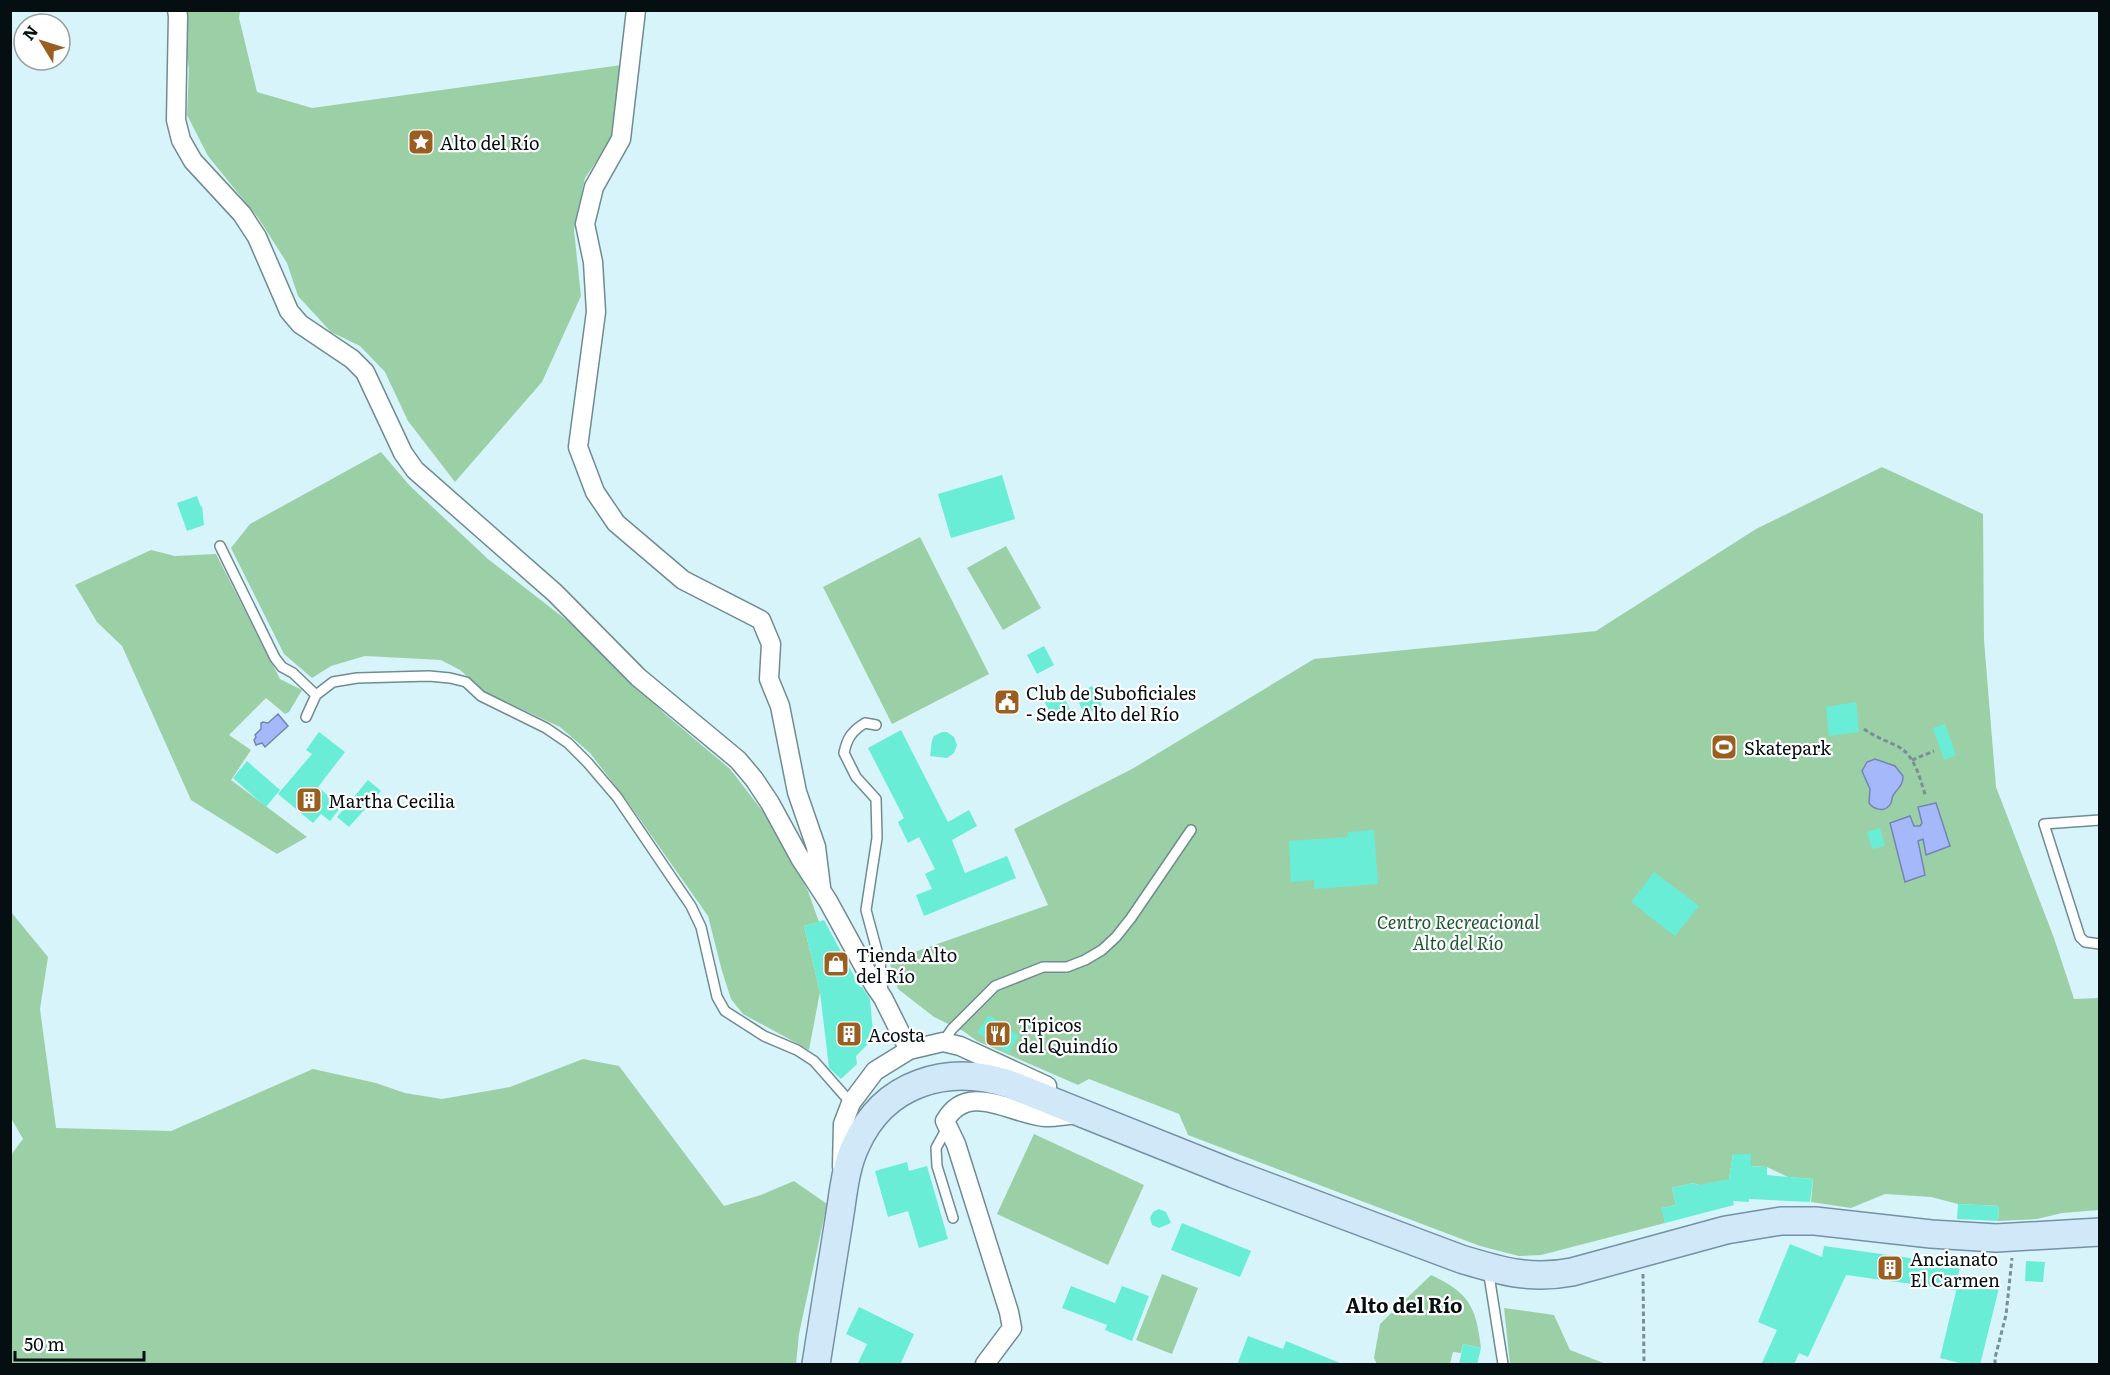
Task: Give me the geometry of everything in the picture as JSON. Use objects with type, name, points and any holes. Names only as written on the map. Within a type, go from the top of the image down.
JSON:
[{"type":"main road","points":[[816,1365],[842,1201],[848,1168],[856,1144],[881,1109],[898,1095],[933,1078],[949,1076],[988,1077],[1032,1092],[1211,1165],[1461,1259],[1527,1275],[1549,1276],[1642,1254],[1726,1230],[1781,1221],[1815,1221],[1959,1236],[2013,1238],[2100,1232]]},
{"type":"street","points":[[177,10],[176,120],[181,140],[193,161],[242,214],[257,237],[289,311],[300,324],[352,359],[365,372],[403,453],[415,470],[555,593],[638,677],[738,760],[754,779],[883,998],[909,1050]]},
{"type":"street","points":[[636,10],[621,139],[594,188],[585,224],[593,262],[596,312],[578,447],[594,492],[616,523],[683,580],[761,620],[771,644],[769,679],[780,706],[797,792],[816,847],[822,892]]},
{"type":"street","points":[[842,1201],[843,1124],[851,1103],[875,1071],[889,1060],[909,1050],[943,1042],[981,1055],[1211,1165]]},
{"type":"street","points":[[985,1365],[1012,1328],[956,1144],[945,1121],[957,1106],[967,1103],[995,1102],[1044,1117],[1085,1114]]},
{"type":"lane","points":[[220,546],[275,658],[282,667],[293,673],[316,695]]},
{"type":"lane","points":[[306,717],[316,695],[333,682],[357,678],[429,676],[450,678],[466,682],[481,696],[546,728],[568,743],[617,797],[691,906],[702,927],[717,997],[725,1011],[764,1036],[797,1050],[814,1061],[851,1103]]},
{"type":"lane","points":[[876,725],[865,723],[853,730],[844,753],[856,777],[876,799],[877,838],[866,910],[880,962],[883,998]]},
{"type":"lane","points":[[2100,820],[2044,824],[2080,937],[2085,942],[2100,944]]},
{"type":"lane","points":[[943,1042],[952,1029],[994,986],[1043,967],[1067,967],[1102,950],[1131,918],[1191,831]]},
{"type":"lane","points":[[947,1128],[936,1148],[937,1166],[953,1218]]},
{"type":"lane","points":[[1488,1267],[1503,1365]]},
{"type":"path","points":[[1864,729],[1901,748],[1912,760],[1926,797]]},
{"type":"path","points":[[1912,760],[1934,752]]},
{"type":"path","points":[[1995,1365],[2006,1315],[2013,1238]]},
{"type":"path","points":[[1642,1254],[1644,1365]]},
{"type":"green space","points":[[179,11],[240,11],[239,18],[257,92],[312,108],[621,65],[616,133],[585,178],[574,230],[581,296],[542,382],[455,482],[408,421],[385,372],[360,346],[331,332],[298,296],[287,263],[259,219],[208,156],[187,115],[189,69]]},
{"type":"green space","points":[[381,452],[410,486],[488,559],[569,622],[665,714],[730,769],[774,826],[808,891],[819,922],[804,926],[820,992],[809,1050],[743,1014],[731,999],[708,916],[627,801],[590,753],[560,727],[485,692],[460,670],[441,660],[365,656],[331,666],[312,678],[284,654],[231,548],[250,524]]},
{"type":"green space","name":"Centro Recreacional Alto del Río","points":[[1882,467],[1983,514],[1984,640],[1996,787],[2054,938],[2074,999],[2099,998],[2099,1210],[2062,1213],[2037,1219],[1998,1221],[1999,1206],[1958,1204],[1931,1197],[1885,1194],[1851,1208],[1811,1202],[1813,1179],[1788,1177],[1767,1167],[1751,1166],[1751,1154],[1733,1154],[1729,1179],[1713,1190],[1693,1183],[1672,1188],[1676,1205],[1662,1208],[1665,1223],[1541,1255],[1519,1256],[1480,1246],[1188,1135],[1179,1114],[1089,1079],[1078,1085],[977,1041],[963,1031],[934,1017],[898,989],[889,961],[1048,905],[1014,829],[1132,769],[1314,659],[1596,631],[1756,529]]},
{"type":"green space","points":[[920,537],[989,674],[892,724],[823,587]]},
{"type":"green space","points":[[1006,546],[1041,608],[1003,630],[967,568]]},
{"type":"green space","points":[[151,550],[175,556],[216,554],[280,679],[302,690],[289,712],[285,714],[266,698],[229,735],[251,750],[231,780],[307,837],[277,854],[191,800],[122,646],[97,622],[75,585]]},
{"type":"green space","points":[[11,912],[48,957],[40,1009],[56,1128],[171,1131],[313,1069],[376,1083],[405,1093],[442,1099],[510,1087],[583,1059],[619,1066],[724,1206],[761,1195],[794,1181],[827,1204],[799,1334],[796,1364],[11,1364],[11,1155],[23,1139],[11,1118]]},
{"type":"green space","points":[[1034,1134],[1144,1185],[1108,1265],[997,1214]]},
{"type":"green space","points":[[1162,1274],[1198,1288],[1172,1354],[1136,1340]]},
{"type":"green space","points":[[1431,1275],[1454,1288],[1468,1302],[1476,1321],[1481,1348],[1463,1344],[1461,1353],[1453,1352],[1450,1364],[1377,1364],[1374,1358],[1380,1324]]},
{"type":"green space","points":[[1504,1308],[1554,1315],[1570,1350],[1606,1364],[1510,1364]]},
{"type":"water","points":[[278,714],[288,726],[265,747],[262,743],[256,745],[255,735],[261,729],[261,723],[268,723]]},
{"type":"water","points":[[1875,759],[1895,766],[1903,776],[1891,803],[1883,809],[1877,809],[1869,803],[1870,789],[1862,771],[1867,762]]},
{"type":"water","points":[[1936,803],[1950,846],[1926,855],[1923,839],[1918,841],[1925,875],[1905,882],[1890,823],[1910,816],[1914,826],[1920,826],[1922,823],[1918,807]]},
{"type":"building","points":[[1002,475],[1015,519],[951,538],[938,494]]},
{"type":"building","points":[[197,496],[202,506],[204,525],[187,531],[177,503]]},
{"type":"building","points":[[1044,646],[1054,665],[1037,674],[1027,655]]},
{"type":"building","points":[[1092,686],[1102,705],[1085,715],[1075,695]]},
{"type":"building","points":[[1061,692],[1071,711],[1054,720],[1044,701]]},
{"type":"building","points":[[1856,702],[1859,732],[1829,736],[1826,707]]},
{"type":"building","points":[[1945,724],[1956,755],[1944,760],[1933,728]]},
{"type":"building","points":[[901,730],[948,822],[969,810],[977,826],[952,840],[965,873],[1007,856],[1016,878],[924,916],[916,895],[932,889],[925,874],[935,869],[919,837],[908,843],[898,822],[904,818],[868,748]]},
{"type":"building","points":[[319,732],[345,752],[318,787],[341,807],[330,821],[321,814],[313,823],[278,794],[312,754],[306,750]]},
{"type":"building","points":[[947,732],[954,737],[957,745],[954,753],[947,758],[930,756],[934,736]]},
{"type":"building","points":[[247,761],[280,790],[266,807],[233,778]]},
{"type":"building","points":[[368,780],[381,791],[349,827],[337,817]]},
{"type":"building","points":[[1880,828],[1885,846],[1872,849],[1867,832]]},
{"type":"building","points":[[1374,830],[1378,884],[1314,889],[1314,880],[1291,882],[1289,841],[1348,837],[1348,832]]},
{"type":"building","points":[[1654,872],[1699,906],[1675,936],[1631,902]]},
{"type":"building","name":"Acosta","points":[[824,920],[860,987],[870,999],[873,1032],[869,1043],[856,1056],[857,1064],[841,1079],[829,1068],[820,992],[804,926]]},
{"type":"building","name":"Típicos del Quindío","points":[[989,1015],[1019,1036],[1008,1053],[977,1032]]},
{"type":"building","points":[[1733,1154],[1751,1154],[1751,1166],[1767,1167],[1767,1175],[1813,1179],[1810,1202],[1749,1199],[1749,1202],[1733,1201],[1734,1205],[1665,1223],[1661,1208],[1676,1205],[1672,1188],[1729,1179]]},
{"type":"building","points":[[907,1162],[909,1171],[927,1166],[948,1239],[919,1248],[908,1211],[888,1217],[875,1171]]},
{"type":"building","points":[[1958,1204],[1999,1206],[1998,1221],[1957,1219]]},
{"type":"building","points":[[1159,1209],[1166,1212],[1171,1223],[1159,1228],[1152,1225],[1150,1218],[1153,1212]]},
{"type":"building","points":[[1182,1223],[1251,1251],[1240,1277],[1171,1250]]},
{"type":"building","points":[[1790,1244],[1822,1257],[1824,1246],[1960,1265],[1956,1290],[1846,1275],[1808,1357],[1799,1353],[1794,1365],[1761,1365],[1777,1330],[1758,1322]]},
{"type":"building","points":[[2026,1261],[2045,1262],[2043,1282],[2025,1281]]},
{"type":"building","points":[[1959,1279],[1999,1288],[1980,1365],[1967,1365],[1940,1358]]},
{"type":"building","points":[[1071,1286],[1115,1303],[1122,1286],[1149,1296],[1132,1341],[1105,1330],[1107,1325],[1062,1308]]},
{"type":"building","points":[[859,1307],[914,1334],[900,1365],[857,1365],[867,1344],[846,1334]]},
{"type":"building","points":[[1248,1336],[1283,1349],[1286,1341],[1345,1365],[1237,1365]]},
{"type":"building","points":[[1463,1344],[1481,1348],[1477,1365],[1459,1365]]},
{"type":"place","name":"Alto del Río","points":[[421,142]]},
{"type":"place","name":"Club de Suboficiales - Sede Alto del Río","points":[[1007,702]]},
{"type":"place","name":"Skatepark","points":[[1724,747]]},
{"type":"place","name":"Martha Cecilia","points":[[309,800]]},
{"type":"place","name":"Tienda Alto del Río","points":[[836,964]]},
{"type":"place","name":"Acosta","points":[[849,1034]]},
{"type":"place","name":"Típicos del Quindío","points":[[998,1034]]},
{"type":"place","name":"Ancianato El Carmen","points":[[1890,1268]]},
{"type":"district","name":"Alto del Río","points":[[1404,1304]]}]
